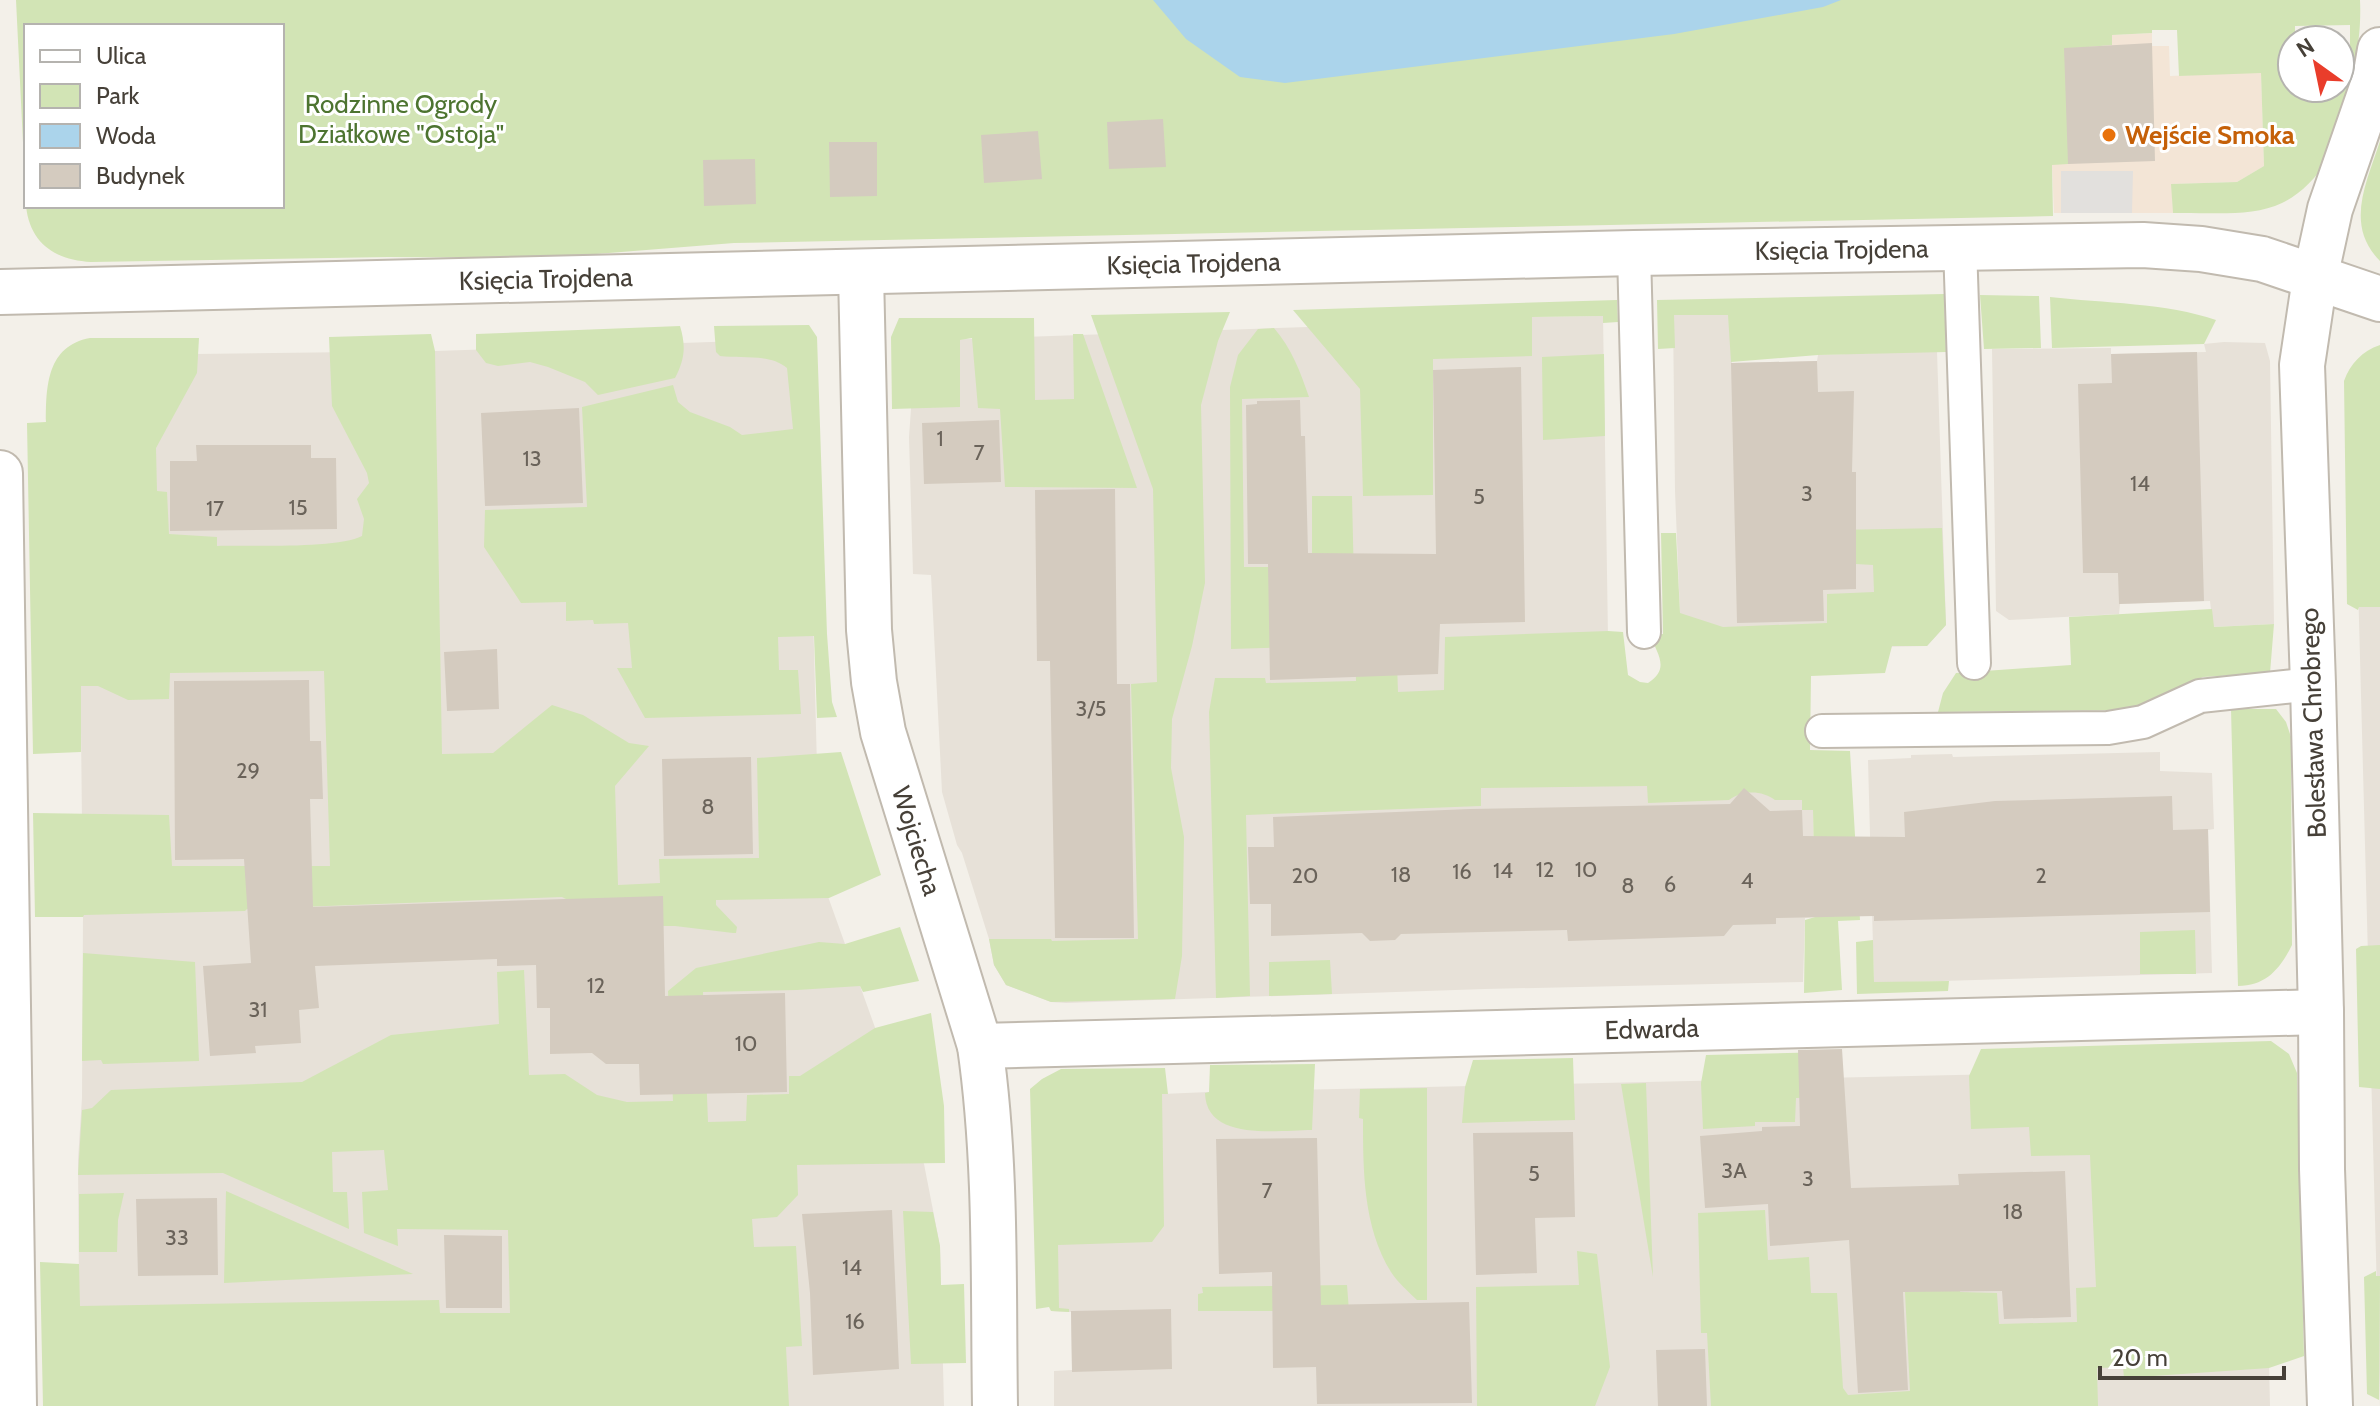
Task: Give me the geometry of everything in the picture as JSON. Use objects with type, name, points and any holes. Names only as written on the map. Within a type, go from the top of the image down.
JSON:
[{"type":"street","name":"Bolesława Chrobrego","points":[[2330,1406],[2322,1169],[2313,684],[2302,365],[2315,278],[2330,209],[2375,79],[2380,50]]},
{"type":"street","name":"Księcia Trojdena","points":[[0,292],[1634,253],[2143,245],[2201,249],[2262,259],[2380,299]]},
{"type":"street","name":"Wojciecha","points":[[861,273],[869,630],[874,682],[883,732],[980,1046],[987,1092],[991,1172],[995,1406]]},
{"type":"street","points":[[0,473],[4,1009],[14,1406]]},
{"type":"street","name":"Edwarda","points":[[980,1046],[2321,1012]]},
{"type":"lane","points":[[1960,246],[1974,663]]},
{"type":"lane","points":[[1634,253],[1644,632]]},
{"type":"lane","points":[[1822,731],[2108,728],[2143,722],[2200,696],[2313,684]]},
{"type":"shaded area","points":[[2152,33],[2152,46],[2169,46],[2170,76],[2261,72],[2264,166],[2237,182],[2172,184],[2173,213],[2054,213],[2052,164],[2068,163],[2076,47],[2111,45],[2112,35]]},
{"type":"shaded area","points":[[2061,171],[2133,171],[2132,213],[2061,213]]},
{"type":"shaded area","points":[[1673,315],[1729,315],[1732,363],[1817,361],[1818,355],[1937,351],[1946,625],[1927,646],[1706,650],[1680,614]]},
{"type":"shaded area","points":[[1603,316],[1609,701],[1803,800],[1803,810],[1813,810],[1815,917],[1805,918],[1803,982],[1066,1003],[1051,1002],[1006,985],[994,965],[989,939],[942,792],[931,575],[913,574],[910,341],[1307,327],[1432,318]]},
{"type":"shaded area","points":[[806,339],[818,806],[826,891],[924,1164],[940,1246],[944,1406],[80,1406],[78,1160],[82,1098],[83,915],[80,637],[115,355],[435,351]]},
{"type":"shaded area","points":[[2265,343],[2270,361],[2274,624],[2213,627],[2210,601],[2120,604],[2119,614],[2009,620],[1996,611],[1992,349],[2111,348],[2111,354],[2206,352],[2204,344]]},
{"type":"shaded area","points":[[2380,395],[2380,1406],[2353,396]]},
{"type":"shaded area","points":[[2160,752],[2160,771],[2212,773],[2214,829],[2208,830],[2212,973],[1874,983],[1868,760],[1911,758],[1911,755],[1952,754],[1953,757]]},
{"type":"shaded area","points":[[2262,1068],[2270,1406],[1054,1406],[1054,1371],[1072,1370],[1071,1312],[1051,1311],[1045,1099],[1209,1092]]},
{"type":"green space","name":"Rodzinne Ogrody Działkowe \"Ostoja\"","points":[[16,0],[2360,0],[2356,54],[2356,24],[2276,24],[2276,104],[2343,104],[2330,151],[2313,180],[2288,200],[2257,211],[2173,213],[2171,184],[2237,182],[2264,166],[2261,73],[2179,76],[2177,30],[2152,30],[2152,33],[2112,35],[2112,45],[2076,48],[2068,164],[2052,165],[2053,216],[734,243],[546,258],[91,262],[56,253],[39,240],[26,208],[284,208],[284,24],[24,24],[24,163]]},
{"type":"green space","points":[[2380,141],[2380,261],[2369,247],[2361,218],[2365,187]]},
{"type":"green space","points":[[1944,294],[1946,352],[1818,355],[1731,362],[1728,315],[1674,315],[1675,348],[1658,349],[1657,300]]},
{"type":"green space","points":[[1980,295],[2039,296],[2041,348],[1984,349]]},
{"type":"green space","points":[[2050,297],[2156,307],[2216,320],[2204,344],[2052,348]]},
{"type":"green space","points":[[1617,300],[1618,322],[1603,323],[1603,316],[1532,317],[1532,356],[1433,359],[1433,495],[1363,496],[1360,389],[1293,310]]},
{"type":"green space","points":[[1230,312],[1218,341],[1201,405],[1205,583],[1172,719],[1171,768],[1184,837],[1182,956],[1175,999],[1051,1002],[1006,985],[994,965],[989,939],[1138,939],[1131,684],[1157,682],[1153,489],[1091,315]]},
{"type":"green space","points":[[899,318],[1034,318],[1035,400],[1074,399],[1073,334],[1083,334],[1137,488],[1005,487],[1000,409],[978,408],[972,338],[960,340],[960,407],[892,409],[891,337]]},
{"type":"green space","points":[[809,325],[817,337],[827,634],[832,702],[837,717],[817,718],[814,636],[778,637],[779,670],[798,670],[801,714],[645,718],[617,668],[632,668],[628,623],[566,621],[566,602],[521,603],[484,547],[485,510],[587,507],[582,407],[673,385],[678,402],[690,412],[730,427],[742,435],[793,429],[787,368],[764,358],[720,356],[716,352],[714,326]]},
{"type":"green space","points":[[680,326],[684,352],[675,378],[598,395],[585,382],[548,367],[530,362],[498,366],[486,363],[476,350],[476,334]]},
{"type":"green space","points":[[1274,328],[1291,352],[1309,397],[1242,399],[1244,567],[1312,567],[1312,496],[1352,496],[1354,582],[1299,647],[1231,649],[1230,387],[1238,355],[1258,329]]},
{"type":"green space","points":[[431,334],[435,351],[442,754],[493,753],[552,705],[583,715],[629,743],[649,746],[615,786],[618,885],[660,883],[659,859],[759,858],[757,758],[841,752],[881,875],[829,898],[716,900],[716,905],[737,927],[736,933],[675,926],[619,926],[562,897],[35,917],[33,813],[169,815],[172,866],[330,866],[324,671],[170,673],[169,699],[128,700],[98,686],[81,686],[81,752],[33,754],[27,423],[46,422],[49,382],[57,359],[76,342],[90,338],[199,338],[197,373],[156,448],[157,491],[167,492],[169,534],[217,537],[217,546],[314,545],[362,536],[364,519],[357,499],[369,483],[367,473],[332,406],[329,337]]},
{"type":"green space","points":[[2380,345],[2380,607],[2359,607],[2358,610],[2347,604],[2344,381],[2358,359]]},
{"type":"green space","points":[[1604,354],[1605,436],[1543,440],[1542,357]]},
{"type":"green space","points":[[1942,528],[1946,625],[1927,646],[1892,646],[1885,673],[1811,676],[1810,750],[1850,751],[1860,920],[1838,921],[1842,990],[1804,993],[1805,920],[1815,917],[1813,810],[1802,810],[1802,800],[1775,800],[1752,792],[1729,800],[1648,803],[1647,786],[1481,788],[1481,806],[1246,815],[1250,996],[1216,998],[1209,712],[1215,678],[1265,678],[1266,683],[1356,681],[1355,636],[1396,637],[1398,692],[1444,690],[1445,637],[1608,631],[1623,632],[1628,675],[1648,683],[1655,678],[1660,667],[1659,655],[1650,635],[1663,634],[1661,533],[1676,533],[1680,613],[1723,627],[1827,623],[1827,594],[1874,592],[1873,565],[1838,563],[1835,530]]},
{"type":"green space","points":[[2212,609],[2214,627],[2274,624],[2270,673],[2203,677],[2132,710],[1938,712],[1943,693],[1956,673],[2071,665],[2069,617]]},
{"type":"green space","points":[[2231,709],[2276,709],[2286,722],[2291,737],[2292,945],[2271,974],[2257,983],[2238,986]]},
{"type":"green space","points":[[900,927],[919,981],[863,992],[860,986],[703,992],[708,1122],[746,1121],[747,1095],[789,1094],[789,1076],[800,1076],[875,1028],[931,1013],[944,1106],[945,1163],[797,1165],[798,1195],[777,1217],[752,1219],[754,1247],[796,1246],[802,1346],[786,1347],[789,1406],[43,1406],[40,1262],[79,1264],[80,1306],[439,1300],[440,1313],[510,1313],[508,1230],[397,1229],[398,1246],[364,1233],[362,1192],[388,1190],[384,1150],[332,1152],[333,1192],[347,1192],[349,1229],[223,1173],[78,1175],[82,1110],[92,1108],[111,1090],[302,1082],[391,1035],[499,1024],[497,972],[524,970],[529,1075],[565,1074],[597,1095],[627,1102],[673,1101],[668,991],[696,968],[819,942],[845,944]]},
{"type":"green space","points":[[2195,930],[2196,974],[2140,974],[2140,932]]},
{"type":"green space","points":[[1873,940],[1874,982],[1949,981],[1948,991],[1857,994],[1856,942]]},
{"type":"green space","points":[[2380,945],[2380,1089],[2359,1087],[2356,949]]},
{"type":"green space","points":[[83,953],[195,962],[199,1061],[103,1064],[101,1060],[82,1061]]},
{"type":"green space","points":[[1330,960],[1332,994],[1269,996],[1269,962]]},
{"type":"green space","points":[[2271,1041],[2289,1054],[2297,1073],[2304,1356],[2269,1368],[2124,1378],[2123,1367],[2097,1368],[2098,1406],[1711,1406],[1707,1333],[1701,1333],[1698,1213],[1765,1210],[1768,1260],[1809,1257],[1811,1293],[1837,1293],[1843,1388],[1848,1395],[1910,1391],[1905,1292],[1939,1290],[1956,1187],[1960,1292],[1997,1293],[1999,1324],[2077,1322],[2076,1288],[2096,1287],[2090,1155],[2031,1156],[2029,1127],[1971,1129],[1969,1076],[1981,1049]]},
{"type":"green space","points":[[1827,1052],[1835,1097],[1796,1098],[1795,1122],[1755,1122],[1755,1126],[1703,1129],[1701,1083],[1706,1055]]},
{"type":"green space","points":[[1573,1058],[1575,1120],[1462,1123],[1465,1087],[1473,1060]]},
{"type":"green space","points":[[1315,1064],[1312,1130],[1246,1130],[1217,1119],[1208,1109],[1205,1093],[1209,1092],[1210,1065]]},
{"type":"green space","points":[[1165,1068],[1168,1094],[1162,1094],[1164,1226],[1152,1242],[1058,1245],[1059,1308],[1069,1309],[1069,1312],[1051,1311],[1049,1307],[1036,1309],[1030,1089],[1061,1069]]},
{"type":"green space","points":[[1646,1083],[1653,1277],[1621,1084]]},
{"type":"green space","points":[[1427,1088],[1427,1300],[1417,1300],[1391,1272],[1375,1236],[1366,1198],[1363,1119],[1359,1118],[1360,1089]]},
{"type":"green space","points":[[226,1191],[413,1274],[224,1283]]},
{"type":"green space","points":[[124,1193],[118,1220],[117,1252],[79,1252],[79,1194]]},
{"type":"green space","points":[[903,1211],[933,1212],[940,1246],[941,1285],[964,1284],[966,1363],[911,1364]]},
{"type":"green space","points":[[1577,1251],[1597,1254],[1610,1367],[1595,1406],[1477,1406],[1476,1287],[1579,1285]]},
{"type":"green space","points":[[2376,1271],[2376,1276],[2380,1276],[2379,1400],[2367,1394],[2364,1277]]},
{"type":"green space","points":[[1347,1285],[1349,1311],[1198,1311],[1198,1294],[1203,1293],[1202,1287]]},
{"type":"water","points":[[1153,0],[1841,0],[1823,7],[1674,34],[1285,83],[1240,77],[1186,39]]},
{"type":"building","points":[[2152,43],[2155,161],[2068,164],[2064,48]]},
{"type":"building","points":[[1163,119],[1166,167],[1109,169],[1107,122]]},
{"type":"building","points":[[1038,131],[1042,179],[984,183],[981,135]]},
{"type":"building","points":[[829,142],[877,142],[877,196],[830,197]]},
{"type":"building","points":[[755,159],[756,204],[704,206],[703,160]]},
{"type":"building","points":[[2197,352],[2204,601],[2119,604],[2118,573],[2083,573],[2078,384],[2112,383],[2111,354]]},
{"type":"building","points":[[1817,361],[1818,392],[1854,391],[1852,472],[1856,472],[1856,589],[1823,590],[1824,621],[1737,623],[1731,363]]},
{"type":"building","points":[[1521,367],[1525,622],[1440,624],[1438,674],[1270,680],[1268,564],[1248,564],[1246,405],[1257,404],[1257,401],[1300,400],[1301,436],[1305,436],[1308,553],[1436,554],[1433,370]]},
{"type":"building","points":[[579,408],[583,503],[485,506],[481,413]]},
{"type":"building","points":[[999,420],[1001,482],[924,484],[922,423]]},
{"type":"building","points":[[196,445],[311,445],[311,458],[336,458],[337,529],[170,531],[170,461],[197,461]]},
{"type":"building","points":[[1115,489],[1117,684],[1130,684],[1134,938],[1055,938],[1050,661],[1037,661],[1035,490]]},
{"type":"building","points":[[497,649],[499,709],[447,711],[444,652]]},
{"type":"building","points":[[309,680],[310,741],[321,741],[323,799],[310,799],[313,907],[663,896],[665,996],[785,993],[787,1092],[640,1095],[639,1064],[606,1064],[592,1053],[550,1054],[550,1008],[537,1008],[536,965],[497,966],[497,959],[315,966],[319,1008],[299,1010],[301,1043],[255,1046],[256,1053],[210,1056],[203,966],[251,963],[244,859],[175,860],[174,681]]},
{"type":"building","points":[[751,757],[753,854],[664,856],[662,759]]},
{"type":"building","points":[[1744,788],[1770,811],[1802,810],[1803,836],[1905,837],[1904,812],[1995,801],[2172,796],[2173,830],[2208,829],[2210,912],[1874,921],[1874,916],[1776,918],[1776,924],[1733,925],[1724,936],[1568,941],[1567,930],[1401,934],[1395,940],[1370,941],[1362,933],[1271,936],[1271,904],[1250,904],[1248,847],[1274,847],[1273,817],[1730,804]]},
{"type":"building","points":[[1842,1049],[1851,1188],[1959,1185],[1958,1174],[2065,1171],[2071,1317],[2004,1319],[2002,1291],[1903,1292],[1908,1390],[1858,1393],[1849,1240],[1770,1246],[1768,1204],[1705,1208],[1700,1136],[1762,1131],[1762,1127],[1800,1126],[1798,1050]]},
{"type":"building","points":[[1573,1132],[1575,1217],[1535,1218],[1537,1273],[1476,1275],[1473,1133]]},
{"type":"building","points":[[1317,1138],[1321,1305],[1469,1302],[1472,1403],[1317,1404],[1316,1367],[1273,1368],[1272,1272],[1219,1274],[1216,1139]]},
{"type":"building","points":[[217,1198],[218,1275],[138,1276],[136,1199]]},
{"type":"building","points":[[892,1210],[899,1369],[813,1375],[810,1293],[802,1214]]},
{"type":"building","points":[[444,1235],[502,1236],[502,1308],[446,1308]]},
{"type":"building","points":[[1171,1309],[1172,1369],[1072,1372],[1071,1311]]},
{"type":"building","points":[[1705,1349],[1707,1406],[1658,1406],[1656,1350]]},
{"type":"place","name":"Wejście Smoka","points":[[2109,135]]}]
